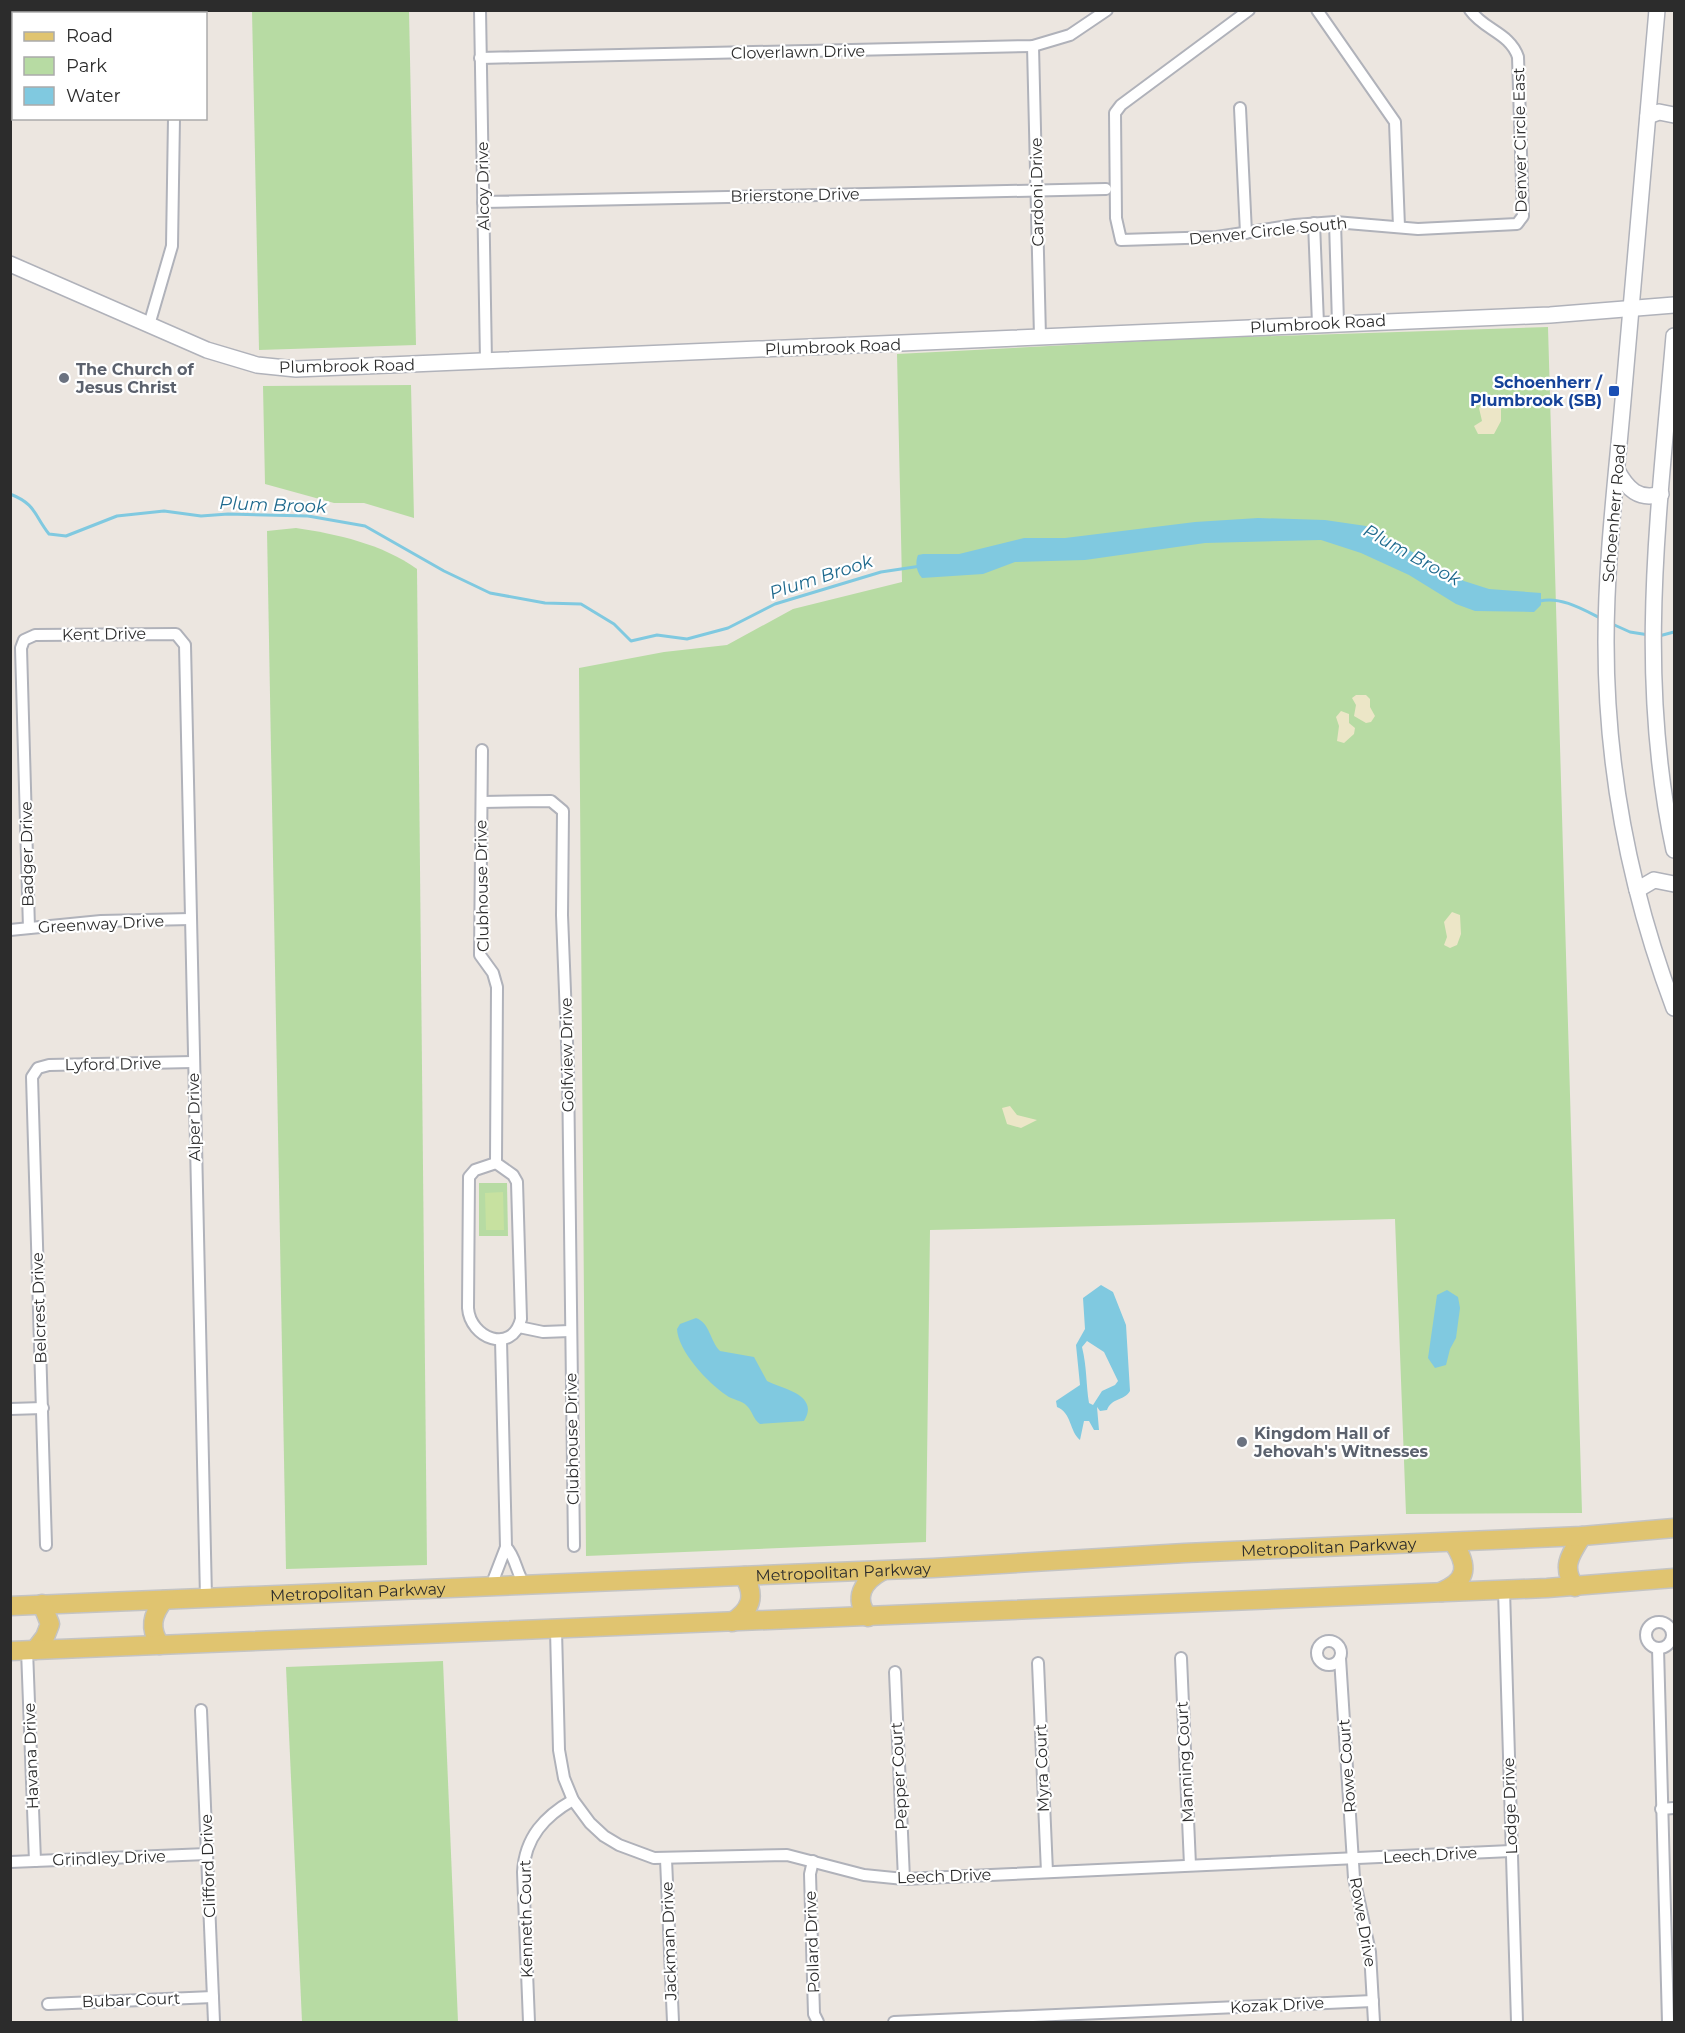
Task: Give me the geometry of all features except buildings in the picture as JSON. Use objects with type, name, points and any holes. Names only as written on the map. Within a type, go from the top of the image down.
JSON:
[{"type":"main road","name":"Metropolitan Parkway","points":[[10,1606],[882,1571],[1582,1536],[1674,1528]]},
{"type":"main road","points":[[1575,1587],[1567,1574],[1567,1563],[1582,1536]]},
{"type":"main road","points":[[1440,1593],[1453,1587],[1463,1574],[1463,1560],[1453,1542]]},
{"type":"main road","points":[[868,1617],[861,1604],[862,1589],[872,1576],[882,1571]]},
{"type":"main road","points":[[732,1623],[746,1612],[751,1602],[751,1590],[744,1576]]},
{"type":"main road","points":[[24,1650],[1440,1593],[1575,1587],[1674,1578]]},
{"type":"main road","points":[[160,1645],[152,1626],[156,1610],[164,1600]]},
{"type":"main road","points":[[24,1650],[45,1637],[50,1624],[42,1604]]},
{"type":"street","name":"Alcoy Drive","points":[[480,10],[486,362]]},
{"type":"street","name":"Cloverlawn Drive","points":[[480,58],[1033,46],[1070,35],[1107,10]]},
{"type":"street","name":"Denver Circle South","points":[[1249,10],[1121,105],[1115,113],[1116,218],[1121,240],[1217,237],[1335,222],[1399,227],[1503,225],[1521,221]]},
{"type":"street","points":[[1317,10],[1395,122],[1399,227]]},
{"type":"street","name":"Denver Circle East","points":[[1470,10],[1482,24],[1514,45],[1518,57],[1521,221]]},
{"type":"street","name":"Schoenherr Road","points":[[1657,10],[1608,578],[1606,640],[1614,770],[1637,890],[1674,1008]]},
{"type":"street","name":"Cardoni Drive","points":[[1033,46],[1040,337]]},
{"type":"street","points":[[1240,108],[1246,233]]},
{"type":"street","points":[[1648,116],[1659,112],[1674,115]]},
{"type":"street","points":[[149,325],[172,246],[174,120]]},
{"type":"street","name":"Brierstone Drive","points":[[483,202],[1036,188],[1106,189]]},
{"type":"street","points":[[1335,222],[1338,323]]},
{"type":"street","points":[[1314,223],[1318,324]]},
{"type":"street","name":"Plumbrook Road","points":[[10,264],[233,359],[276,368],[324,369],[1550,315],[1674,305]]},
{"type":"street","points":[[1674,336],[1653,580],[1652,641],[1656,735],[1674,850]]},
{"type":"street","points":[[1617,470],[1626,485],[1635,493],[1645,496],[1661,494]]},
{"type":"street","name":"Kent Drive","points":[[27,638],[172,632],[180,636]]},
{"type":"street","name":"Alper Drive","points":[[180,636],[184,645],[206,1598]]},
{"type":"street","name":"Badger Drive","points":[[27,638],[21,648],[29,928]]},
{"type":"street","name":"Clubhouse Drive","points":[[482,750],[480,955],[493,973],[496,987],[496,1163]]},
{"type":"street","name":"Golfview Drive","points":[[482,802],[551,801],[563,812],[570,1331]]},
{"type":"street","points":[[1637,890],[1654,879],[1674,884]]},
{"type":"street","name":"Greenway Drive","points":[[10,930],[112,921],[191,919]]},
{"type":"street","name":"Lyford Drive","points":[[34,1071],[49,1065],[193,1062]]},
{"type":"street","name":"Belcrest Drive","points":[[34,1071],[32,1115],[46,1545]]},
{"type":"street","points":[[496,1163],[513,1175],[517,1182],[520,1250],[519,1327],[510,1337],[501,1340],[488,1338],[475,1329],[469,1319],[469,1177],[476,1170],[496,1163]]},
{"type":"street","points":[[519,1327],[543,1332],[570,1331]]},
{"type":"street","name":"Clubhouse Drive","points":[[570,1331],[574,1546]]},
{"type":"street","points":[[490,1586],[507,1547],[501,1340]]},
{"type":"street","points":[[10,1408],[43,1408]]},
{"type":"street","points":[[507,1547],[512,1553],[515,1569],[525,1585]]},
{"type":"street","name":"Lodge Drive","points":[[1504,1590],[1517,2022]]},
{"type":"street","name":"Leech Drive","points":[[556,1630],[561,1762],[573,1800],[604,1836],[638,1853],[666,1859],[776,1855],[813,1861],[864,1875],[904,1879],[1511,1851]]},
{"type":"street","points":[[1327,1665],[1335,1664],[1340,1658],[1341,1650],[1336,1643],[1324,1641],[1318,1647],[1316,1654],[1320,1661],[1340,1674]]},
{"type":"street","points":[[1658,1648],[1661,1809],[1671,1988],[1668,2022]]},
{"type":"street","name":"Havana Drive","points":[[24,1650],[35,1861]]},
{"type":"street","name":"Manning Court","points":[[1181,1658],[1190,1865]]},
{"type":"street","name":"Rowe Court","points":[[1340,1658],[1353,1858]]},
{"type":"street","name":"Myra Court","points":[[1038,1663],[1047,1872]]},
{"type":"street","name":"Pepper Court","points":[[895,1672],[904,1879]]},
{"type":"street","name":"Clifford Drive","points":[[201,1710],[214,2022]]},
{"type":"street","name":"Kenneth Court","points":[[529,2022],[523,1872],[525,1852],[542,1822],[573,1800]]},
{"type":"street","points":[[1661,1809],[1674,1808]]},
{"type":"street","name":"Grindley Drive","points":[[10,1862],[207,1854]]},
{"type":"street","name":"Rowe Drive","points":[[1353,1858],[1355,1890],[1370,1952],[1374,2022]]},
{"type":"street","name":"Jackman Drive","points":[[666,1859],[673,2022]]},
{"type":"street","name":"Pollard Drive","points":[[813,1861],[810,1874],[814,2014],[818,2022]]},
{"type":"street","name":"Bubar Court","points":[[48,2004],[213,1997]]},
{"type":"street","name":"Kozak Drive","points":[[894,2022],[1373,2001]]},
{"type":"green space","points":[[252,11],[409,11],[416,345],[259,350]]},
{"type":"green space","points":[[1548,327],[1582,1513],[1406,1514],[1395,1219],[930,1230],[926,1542],[586,1556],[579,668],[664,652],[727,645],[793,609],[902,582],[897,354],[1184,339]]},
{"type":"green space","points":[[411,385],[414,518],[364,503],[334,503],[265,484],[263,386]]},
{"type":"green space","points":[[296,528],[359,541],[389,553],[417,569],[427,1565],[286,1569],[267,531]]},
{"type":"green space","points":[[479,1183],[507,1183],[508,1236],[479,1236]]},
{"type":"green space","points":[[503,1192],[504,1230],[486,1230],[485,1193]]},
{"type":"green space","points":[[443,1661],[458,2022],[302,2022],[286,1667]]},
{"type":"sand","points":[[1491,401],[1501,408],[1501,421],[1494,434],[1478,434],[1474,426],[1482,421],[1479,408],[1482,404]]},
{"type":"sand","points":[[1356,695],[1366,695],[1370,699],[1370,707],[1375,716],[1371,722],[1366,723],[1354,716],[1356,705],[1352,698]]},
{"type":"sand","points":[[1341,711],[1349,714],[1349,723],[1355,728],[1354,734],[1344,743],[1337,741],[1339,726],[1336,717]]},
{"type":"sand","points":[[1452,912],[1460,915],[1461,934],[1457,945],[1450,948],[1444,945],[1447,937],[1444,922]]},
{"type":"sand","points":[[1010,1106],[1017,1115],[1037,1120],[1021,1128],[1007,1124],[1002,1108]]},
{"type":"water","points":[[1258,518],[1325,520],[1366,526],[1464,581],[1489,589],[1541,593],[1541,605],[1534,612],[1475,611],[1456,604],[1409,575],[1361,553],[1321,540],[1205,543],[1085,560],[1015,562],[983,574],[922,578],[917,567],[918,555],[959,554],[1024,538],[1065,538],[1195,522]]},
{"type":"water","points":[[1101,1285],[1113,1292],[1126,1325],[1130,1391],[1111,1403],[1107,1410],[1100,1411],[1097,1407],[1099,1430],[1094,1430],[1089,1421],[1084,1421],[1080,1440],[1065,1413],[1057,1407],[1056,1401],[1080,1385],[1076,1345],[1085,1329],[1083,1298]],"holes":[[[1087,1341],[1104,1352],[1118,1381],[1115,1385],[1102,1391],[1093,1405],[1089,1403],[1082,1347]]]},
{"type":"water","points":[[1447,1290],[1458,1297],[1460,1308],[1456,1338],[1450,1349],[1446,1365],[1435,1368],[1428,1358],[1437,1295]]},
{"type":"water","points":[[696,1318],[701,1320],[707,1328],[720,1351],[754,1357],[767,1381],[790,1390],[804,1399],[808,1412],[804,1421],[760,1424],[745,1404],[728,1397],[711,1383],[695,1366],[679,1338],[677,1329],[680,1324]]},
{"type":"waterway","name":"Plum Brook","points":[[10,494],[30,506],[49,534],[66,536],[117,516],[164,511],[201,516],[228,514],[308,516],[365,526],[444,571],[490,593],[545,603],[581,604],[614,624],[631,641],[657,635],[687,639],[728,628],[775,604],[881,572],[921,566]]},
{"type":"waterway","name":"Plum Brook","points":[[1540,601],[1564,602],[1602,619]]},
{"type":"waterway","name":"Plum Brook","points":[[1610,623],[1630,632],[1649,635]]},
{"type":"waterway","name":"Plum Brook","points":[[1659,636],[1674,632]]},
{"type":"place","name":"The Church of Jesus Christ","points":[[64,378]]},
{"type":"place","name":"Schoenherr / Plumbrook (SB)","points":[[1614,391]]},
{"type":"place","name":"Kingdom Hall of Jehovah's Witnesses","points":[[1242,1442]]}]
